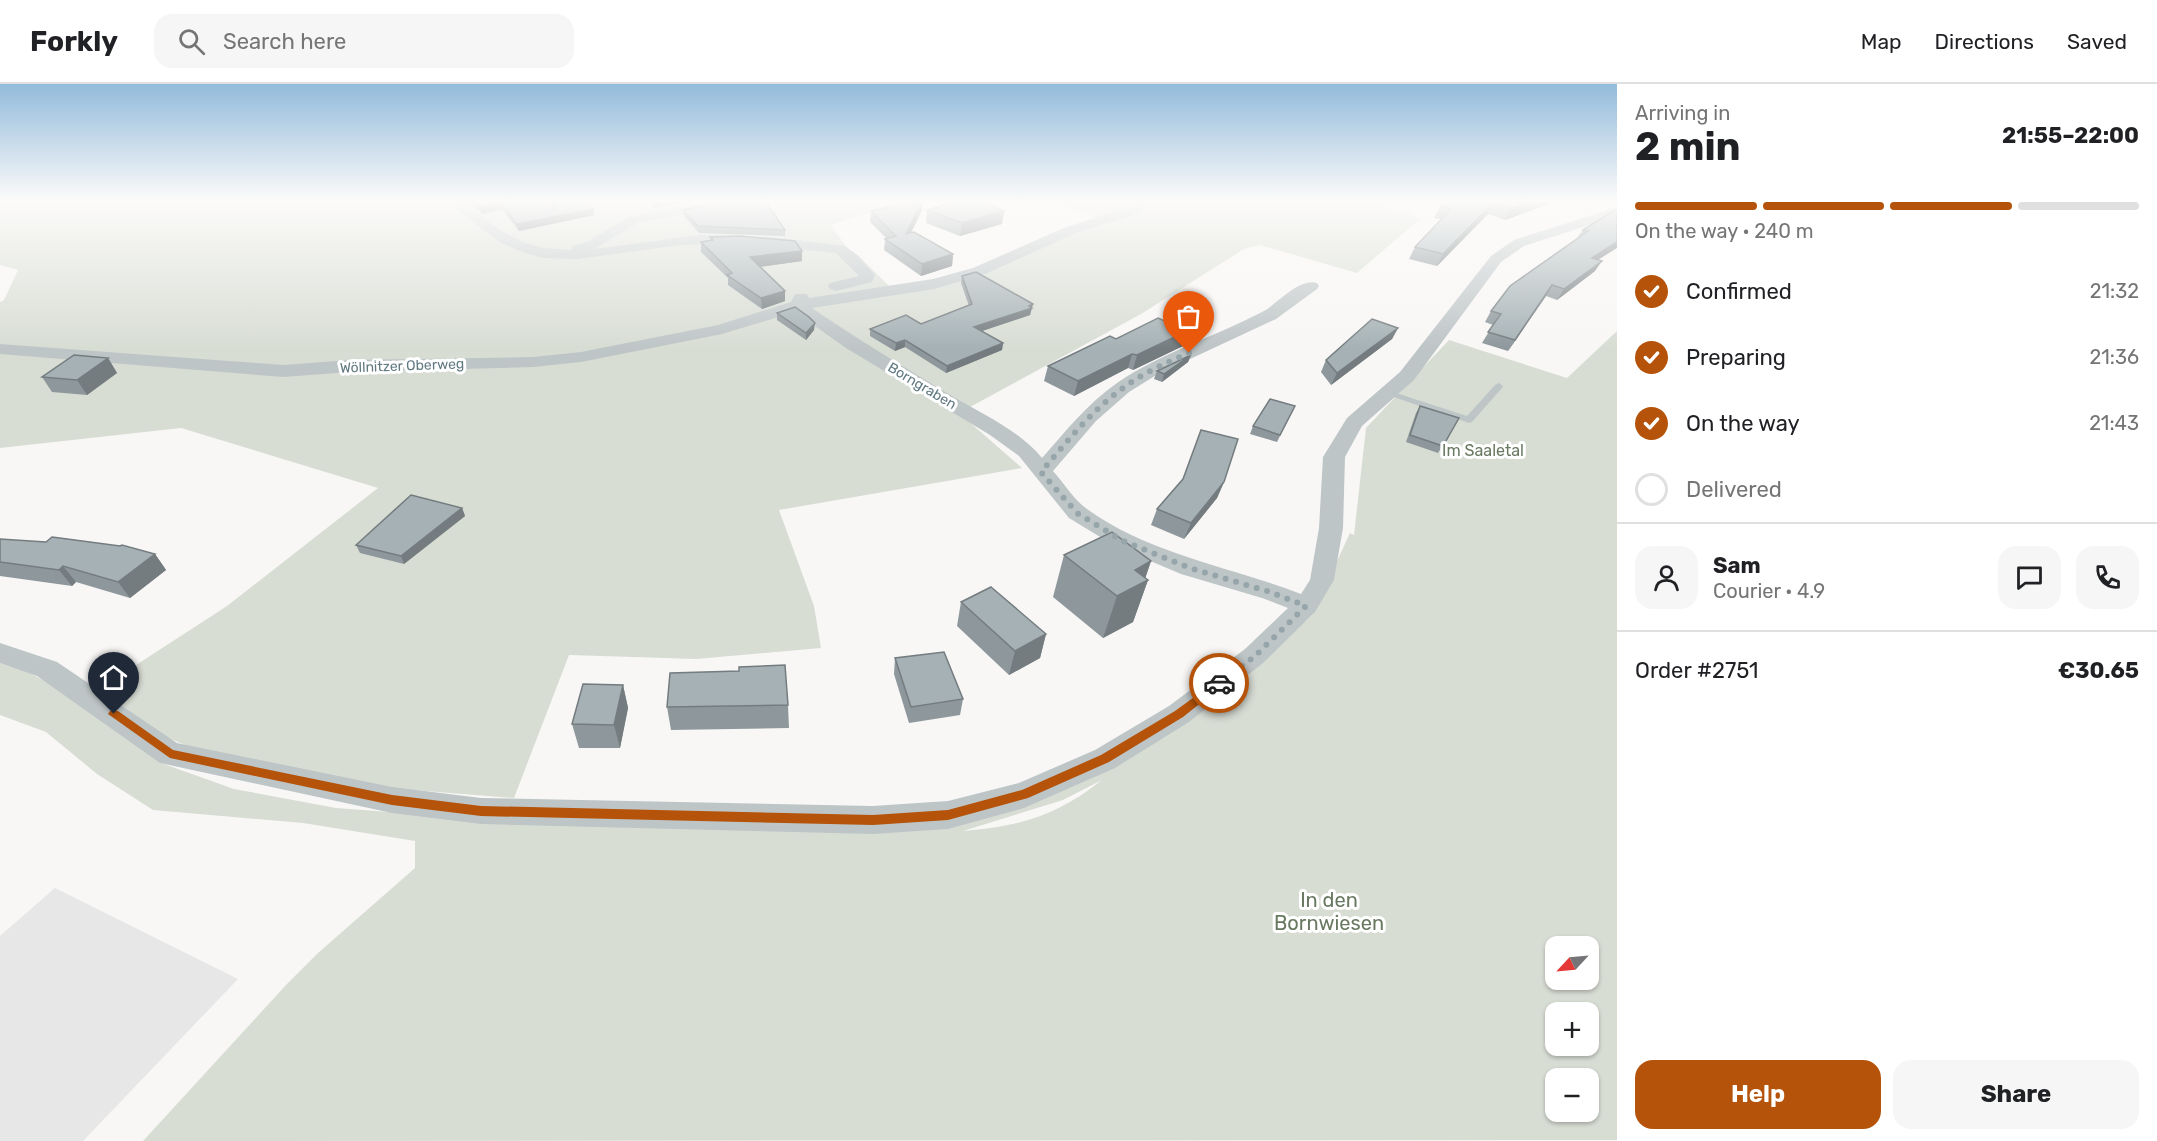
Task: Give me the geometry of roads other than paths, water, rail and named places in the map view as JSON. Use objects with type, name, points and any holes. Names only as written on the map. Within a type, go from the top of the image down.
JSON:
[{"type":"street","name":"Wöllnitzer Oberweg","points":[[533,250],[557,254],[629,250]]},
{"type":"street","name":"Wöllnitzer Oberweg","points":[[557,254],[571,250]]},
{"type":"street","name":"Wöllnitzer Oberweg","points":[[798,306],[801,297],[866,279],[867,275],[842,250]]},
{"type":"street","name":"Wöllnitzer Oberweg","points":[[0,349],[283,371],[350,366],[533,362],[581,357],[667,342],[722,329],[798,306],[851,295],[934,284],[979,271],[1025,250]]},
{"type":"street","points":[[0,653],[47,669],[170,754],[392,800],[481,811],[873,820],[948,815],[1024,795],[1105,759],[1179,714],[1254,657],[1306,606],[1322,579],[1331,528],[1334,457],[1341,442],[1354,422],[1407,376],[1496,259],[1508,250]]},
{"type":"street","points":[[1041,472],[1089,417],[1122,388],[1151,370],[1270,315],[1311,286]]},
{"type":"street","name":"Borngraben","points":[[798,306],[852,344],[997,431],[1026,452],[1077,513],[1123,541],[1190,568],[1270,592],[1306,606]]},
{"type":"lane","points":[[1386,393],[1469,420],[1499,386]]},
{"type":"park label","name":"Im Saaletal","points":[[1483,450]]},
{"type":"park label","name":"In den Bornwiesen","points":[[1329,912]]}]
